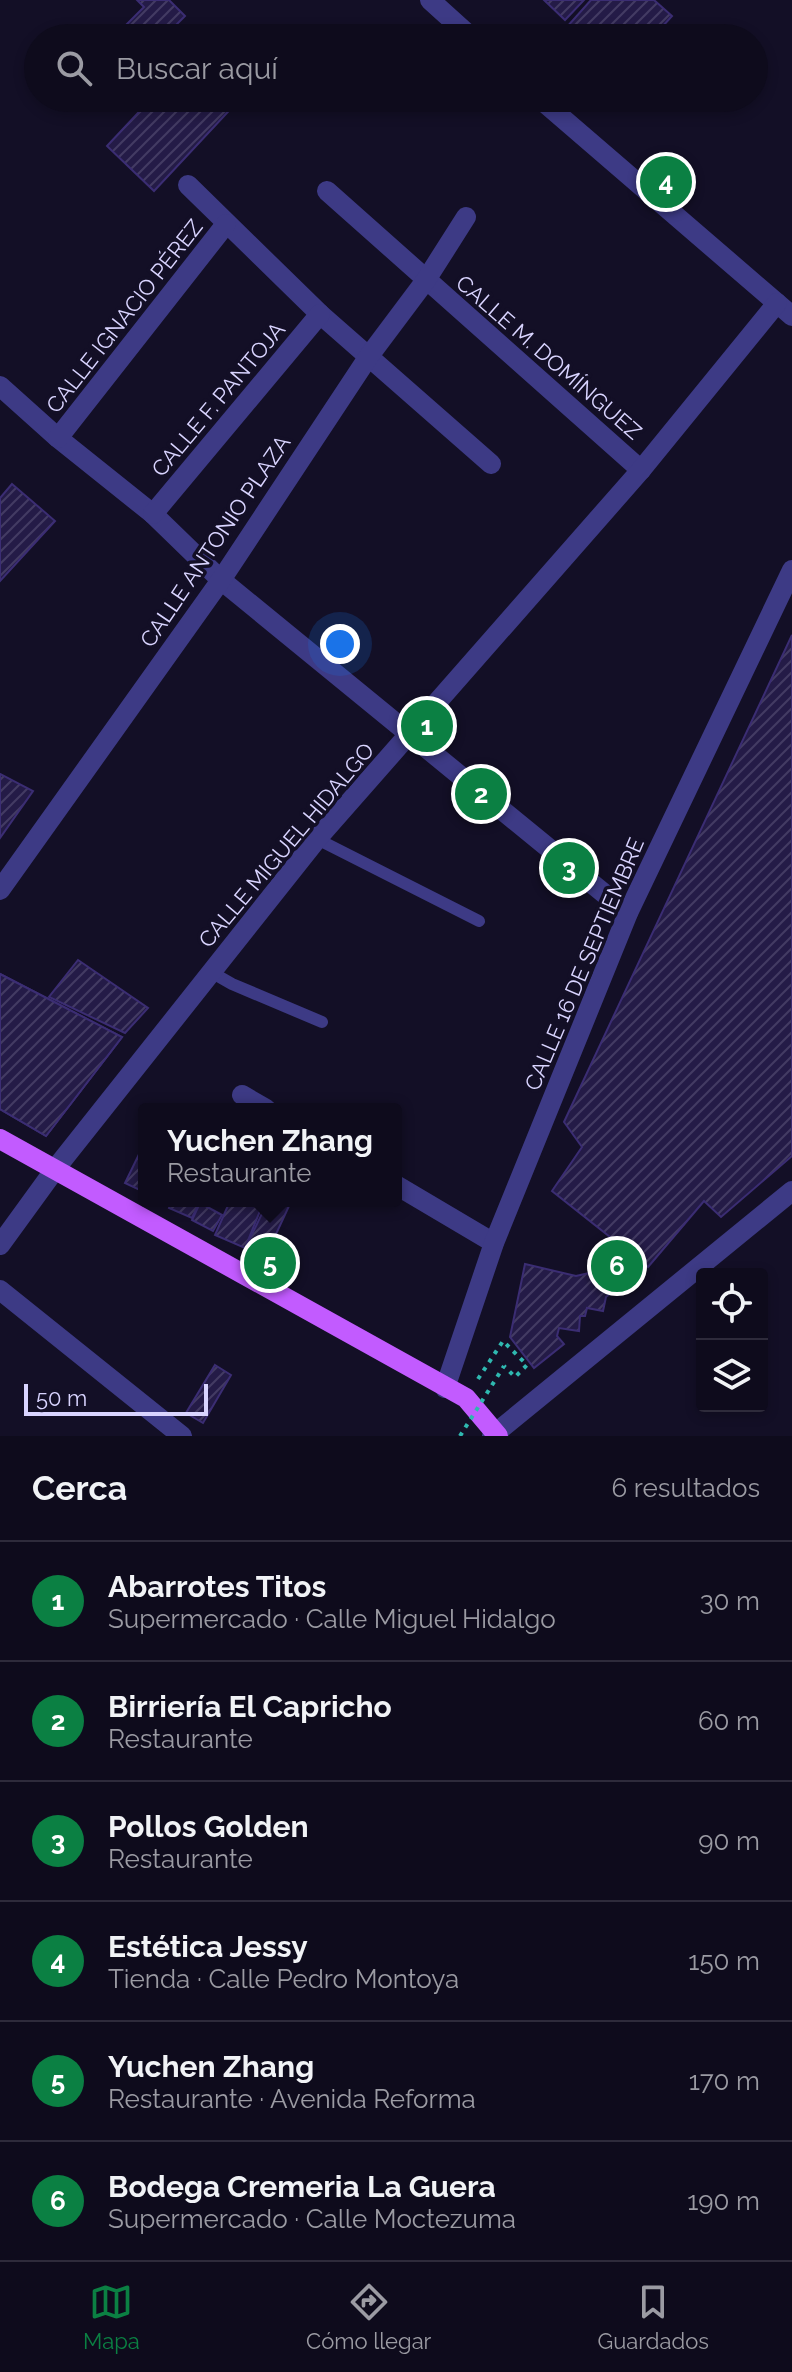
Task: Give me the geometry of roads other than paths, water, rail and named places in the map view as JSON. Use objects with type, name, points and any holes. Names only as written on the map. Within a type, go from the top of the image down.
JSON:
[{"type":"main road","points":[[0,1139],[466,1398],[495,1435]]},
{"type":"street","points":[[430,0],[457,24]]},
{"type":"street","points":[[555,112],[784,310]]},
{"type":"street","points":[[188,185],[320,314],[491,464]]},
{"type":"street","name":"CALLE M. DOMÍNGUEZ","points":[[327,191],[641,470]]},
{"type":"street","name":"CALLE ANTONIO PLAZA","points":[[0,890],[221,580],[369,356],[426,280],[466,217]]},
{"type":"street","name":"CALLE IGNACIO PÉREZ","points":[[58,438],[226,224]]},
{"type":"street","name":"CALLE MIGUEL HIDALGO","points":[[0,1245],[56,1168],[317,839],[784,310]]},
{"type":"street","name":"CALLE F. PANTOJA","points":[[153,514],[320,314]]},
{"type":"street","points":[[0,386],[58,438],[153,514],[221,580],[628,913]]},
{"type":"street","name":"CALLE 16 DE SEPTIEMBRE","points":[[445,1388],[494,1243],[628,913],[792,570]]},
{"type":"street","points":[[242,1095],[256,1103]]},
{"type":"street","points":[[402,1189],[494,1243]]},
{"type":"street","points":[[495,1435],[792,1191]]},
{"type":"street","points":[[0,1290],[182,1436]]},
{"type":"lane","points":[[317,839],[479,921]]},
{"type":"lane","points":[[211,972],[322,1022]]},
{"type":"place","name":"Estética Jessy","points":[[666,182]]},
{"type":"place","name":"Abarrotes Titos","points":[[427,726]]},
{"type":"place","name":"Birriería El Capricho","points":[[481,794]]},
{"type":"place","name":"Pollos Golden","points":[[569,868]]},
{"type":"place","name":"Yuchen Zhang","points":[[270,1263]]},
{"type":"place","name":"Bodega Cremeria La Guera","points":[[617,1266]]}]
